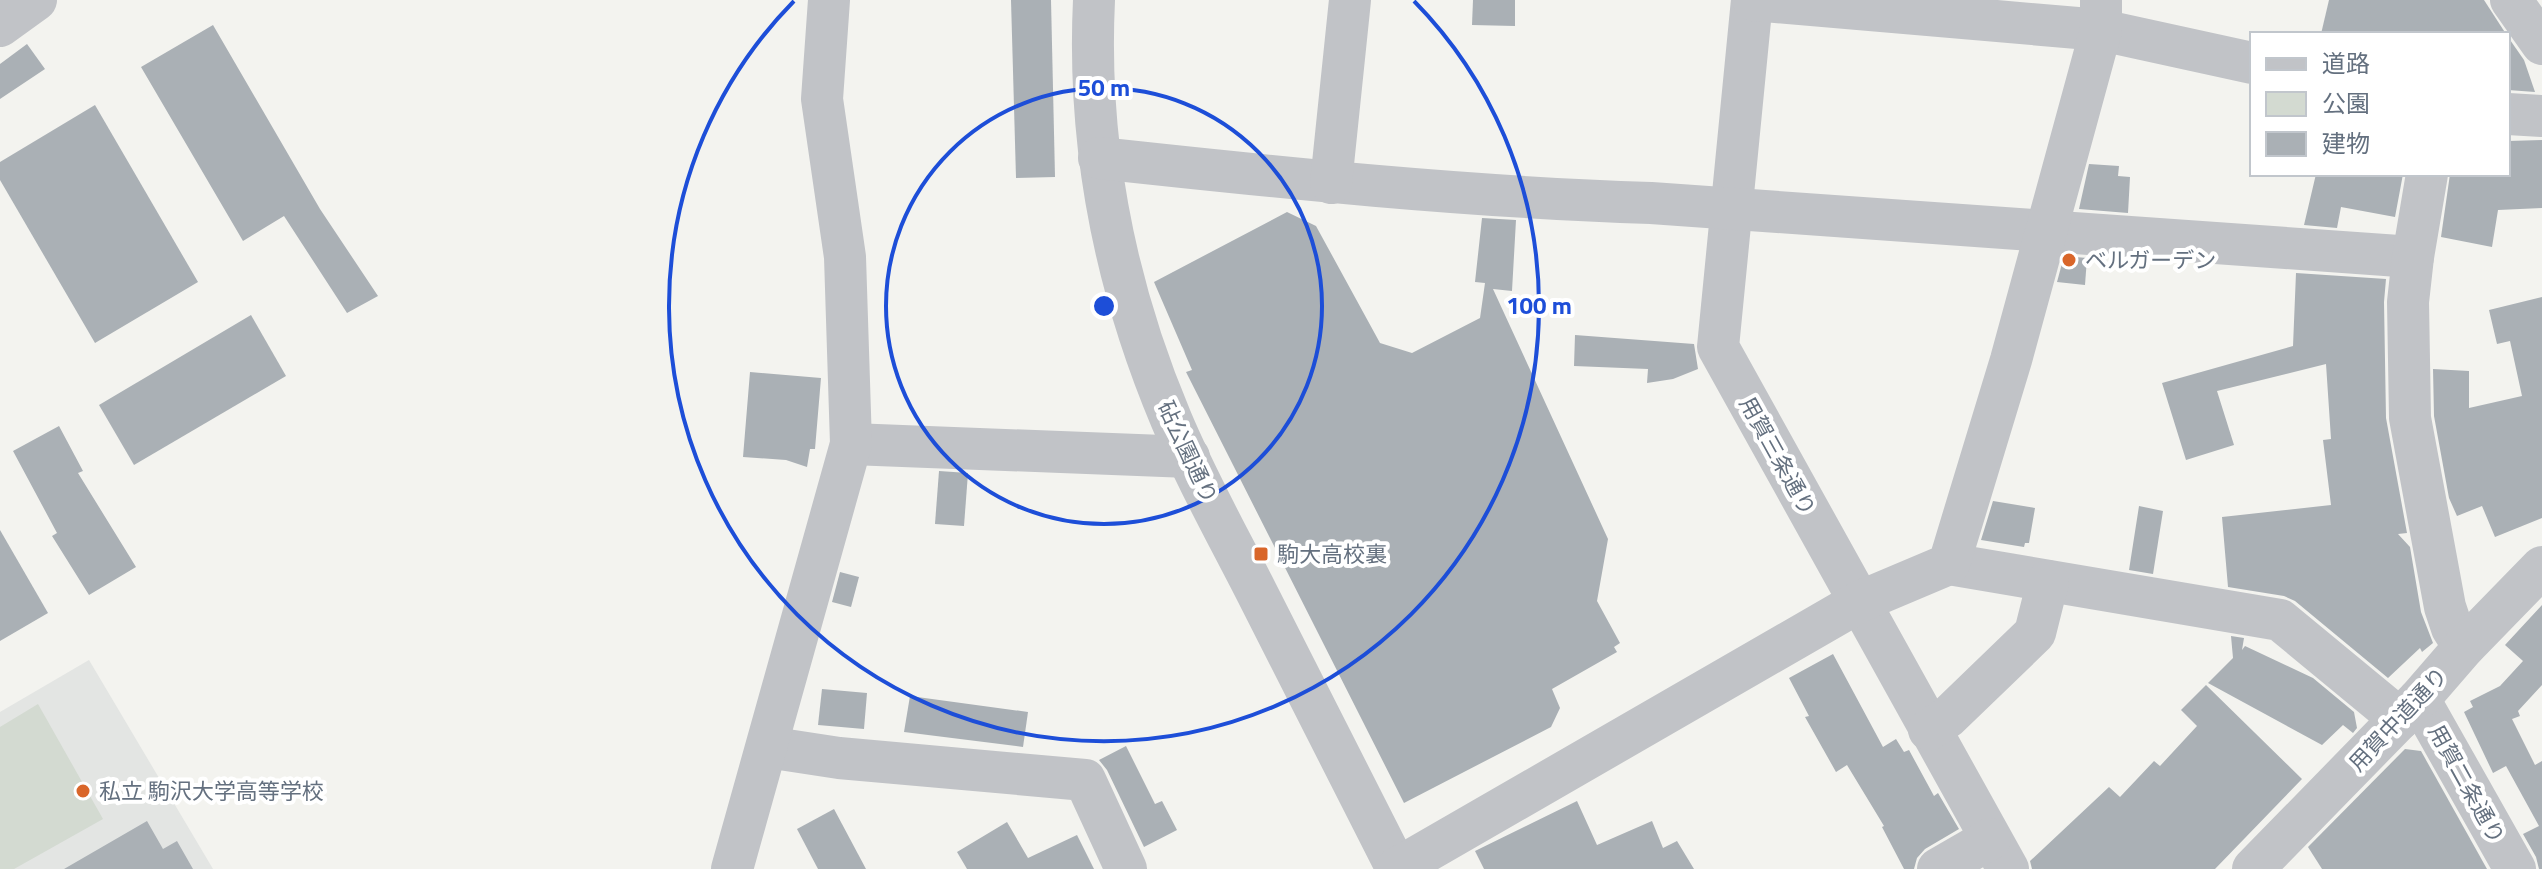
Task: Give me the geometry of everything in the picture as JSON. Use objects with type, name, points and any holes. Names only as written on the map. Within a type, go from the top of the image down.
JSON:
[{"type":"street","points":[[0,26],[36,0]]},
{"type":"street","points":[[732,869],[851,444],[845,257],[822,99],[829,0]]},
{"type":"street","name":"砧公園通り","points":[[1094,0],[1092,74],[1099,158],[1113,235],[1132,311],[1157,385],[1189,457],[1396,869]]},
{"type":"street","points":[[1331,183],[1350,0]]},
{"type":"street","points":[[1752,0],[2101,15],[2250,62]]},
{"type":"street","name":"用賀三条通り","points":[[1752,0],[1718,347],[1999,854]]},
{"type":"street","points":[[2511,0],[2542,44]]},
{"type":"street","points":[[1949,564],[2011,360],[2101,15]]},
{"type":"street","points":[[2510,114],[2542,116]]},
{"type":"street","points":[[1099,158],[1331,183],[1532,199],[1651,203],[2413,257]]},
{"type":"street","points":[[2427,176],[2408,302],[2410,418],[2445,607],[2452,628],[2464,647]]},
{"type":"street","points":[[851,444],[1189,457]]},
{"type":"street","points":[[1396,869],[1859,602],[1949,564],[2280,620],[2409,709]]},
{"type":"street","name":"用賀中道通り","points":[[2253,869],[2542,567]]},
{"type":"street","points":[[1929,730],[1948,717],[2035,633],[2048,581]]},
{"type":"street","name":"用賀二条通り","points":[[2409,709],[2515,869]]},
{"type":"street","points":[[767,747],[839,758],[1085,780],[1126,869]]},
{"type":"street","points":[[1938,869],[1999,854]]},
{"type":"shaded area","name":"私立 駒沢大学高等学校","points":[[89,660],[213,869],[0,869],[0,712]]},
{"type":"green space","points":[[38,704],[103,819],[14,869],[0,869],[0,727]]},
{"type":"building","points":[[1011,0],[1051,0],[1055,177],[1016,178]]},
{"type":"building","points":[[1473,0],[1515,0],[1515,26],[1472,25]]},
{"type":"building","points":[[2329,0],[2484,0],[2505,32],[2321,32]]},
{"type":"building","points":[[213,25],[320,209],[378,296],[347,313],[284,216],[243,241],[141,67]]},
{"type":"building","points":[[2510,40],[2524,60],[2535,92],[2510,90]]},
{"type":"building","points":[[27,44],[45,69],[0,99],[0,64]]},
{"type":"building","points":[[95,105],[198,282],[95,343],[0,180],[0,162]]},
{"type":"building","points":[[2542,140],[2542,208],[2498,210],[2492,247],[2441,237],[2450,176],[2510,176],[2510,141]]},
{"type":"building","points":[[2089,164],[2119,166],[2118,176],[2130,177],[2128,213],[2079,209]]},
{"type":"building","points":[[2316,176],[2403,176],[2395,217],[2341,207],[2337,228],[2304,225]]},
{"type":"building","points":[[1287,212],[1316,226],[1380,343],[1412,353],[1480,318],[1485,283],[1475,282],[1482,218],[1516,220],[1512,291],[1493,289],[1608,539],[1597,601],[1620,643],[1614,647],[1617,652],[1552,689],[1560,708],[1551,727],[1404,803],[1186,372],[1192,370],[1154,282]]},
{"type":"building","points":[[2064,256],[2087,258],[2085,285],[2057,282]]},
{"type":"building","points":[[2296,273],[2386,279],[2386,418],[2407,533],[2398,534],[2410,547],[2421,612],[2433,643],[2422,652],[2420,648],[2388,678],[2295,601],[2284,596],[2228,587],[2222,517],[2331,505],[2323,440],[2331,439],[2326,364],[2217,391],[2234,445],[2186,460],[2162,383],[2293,346]]},
{"type":"building","points":[[2542,297],[2542,518],[2495,537],[2482,506],[2457,516],[2449,498],[2434,416],[2433,369],[2469,371],[2469,408],[2522,396],[2510,341],[2497,344],[2489,310]]},
{"type":"building","points":[[251,315],[286,376],[134,465],[99,405]]},
{"type":"building","points":[[1575,335],[1694,344],[1698,369],[1673,379],[1647,383],[1648,369],[1574,366]]},
{"type":"building","points":[[750,372],[821,378],[815,449],[810,449],[807,467],[786,460],[743,457]]},
{"type":"building","points":[[59,426],[83,471],[78,473],[136,567],[89,595],[52,536],[57,533],[13,451]]},
{"type":"building","points":[[939,471],[968,473],[964,526],[935,524]]},
{"type":"building","points":[[1993,501],[2035,508],[2029,543],[2025,543],[2024,547],[1981,540]]},
{"type":"building","points":[[2139,506],[2163,511],[2153,574],[2129,570]]},
{"type":"building","points":[[0,530],[48,613],[0,641]]},
{"type":"building","points":[[840,572],[859,577],[851,607],[832,602]]},
{"type":"building","points":[[2542,605],[2542,685],[2518,711],[2520,716],[2512,719],[2535,765],[2542,761],[2542,869],[2539,869],[2523,834],[2539,826],[2506,766],[2493,773],[2464,712],[2473,707],[2470,701],[2500,686],[2523,661],[2505,645]]},
{"type":"building","points":[[2231,636],[2244,638],[2242,650],[2245,646],[2313,678],[2354,712],[2357,728],[2353,733],[2343,725],[2322,745],[2208,683],[2233,658]]},
{"type":"building","points":[[1833,654],[1883,747],[1896,739],[1904,752],[1909,750],[1934,796],[1938,793],[1959,829],[1925,849],[1917,858],[1914,869],[1904,869],[1884,826],[1847,765],[1836,772],[1805,717],[1809,716],[1789,678]]},
{"type":"building","points":[[2206,685],[2302,779],[2215,869],[2032,869],[2030,861],[2109,787],[2120,797],[2154,761],[2160,766],[2197,726],[2181,710]]},
{"type":"building","points":[[822,689],[867,693],[864,729],[818,725]]},
{"type":"building","points":[[910,696],[1028,712],[1023,747],[904,732]]},
{"type":"building","points":[[1126,746],[1155,804],[1162,801],[1177,830],[1144,847],[1107,770],[1099,760]]},
{"type":"building","points":[[2405,749],[2421,751],[2487,869],[2322,869],[2308,847]]},
{"type":"building","points":[[1577,801],[1597,845],[1652,821],[1663,848],[1677,841],[1694,869],[1484,869],[1475,851]]},
{"type":"building","points":[[834,809],[866,869],[818,869],[797,829]]},
{"type":"building","points":[[147,821],[163,849],[177,841],[193,869],[64,869]]},
{"type":"building","points":[[1007,822],[1028,858],[1077,835],[1094,869],[967,869],[957,852]]},
{"type":"place","name":"ベルガーデン","points":[[2069,260]]},
{"type":"place","name":"駒大高校裏","points":[[1261,554]]},
{"type":"place","name":"私立 駒沢大学高等学校","points":[[83,791]]}]
